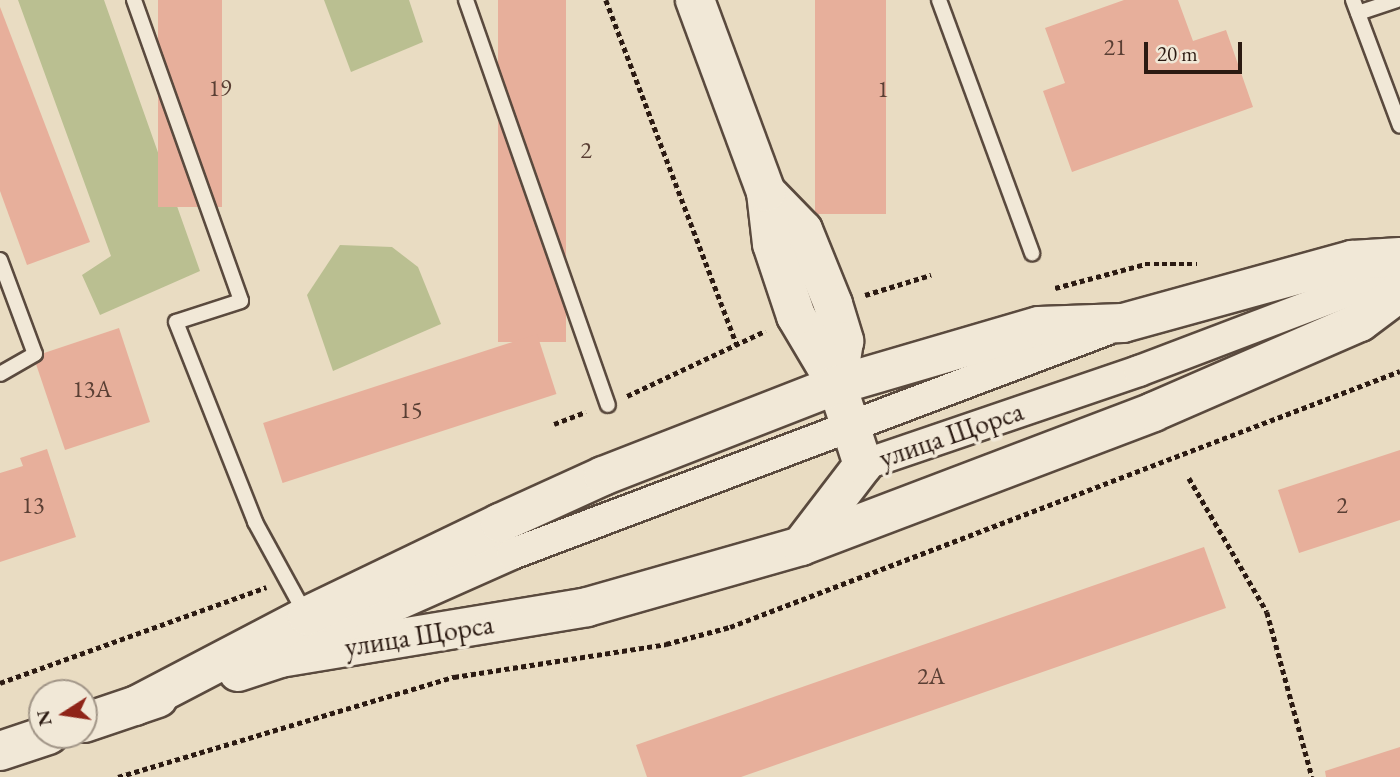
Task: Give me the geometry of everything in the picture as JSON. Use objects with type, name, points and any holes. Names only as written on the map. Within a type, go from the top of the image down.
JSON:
[{"type":"main road","points":[[695,0],[766,192],[772,244],[796,316],[812,350],[837,385],[863,465]]},
{"type":"main road","name":"улица Щорса","points":[[1123,323],[1352,260],[1400,257]]},
{"type":"main road","points":[[801,546],[1153,412],[1360,322],[1400,292]]},
{"type":"main road","points":[[135,706],[307,616],[603,476],[837,385],[1039,326],[1123,323]]},
{"type":"main road","name":"улица Щорса","points":[[98,718],[280,658],[587,607],[801,546],[863,465]]},
{"type":"main road","points":[[0,751],[28,742]]},
{"type":"street","name":"улица Щорса","points":[[863,465],[1139,371],[1400,272]]},
{"type":"street","name":"улица Щорса","points":[[280,658],[512,554],[852,428],[1123,323]]},
{"type":"lane","points":[[134,0],[241,301],[176,322],[255,522],[307,616]]},
{"type":"lane","points":[[466,0],[608,405]]},
{"type":"lane","points":[[939,0],[1032,253]]},
{"type":"lane","points":[[1397,0],[1355,7],[1400,126]]},
{"type":"lane","points":[[0,260],[35,354],[0,374]]},
{"type":"path","points":[[606,0],[737,345]]},
{"type":"path","points":[[554,424],[608,405]]},
{"type":"path","points":[[1189,478],[1267,612],[1312,777]]},
{"type":"green space","points":[[18,0],[104,0],[200,271],[100,315],[82,275],[111,256]]},
{"type":"green space","points":[[324,0],[409,0],[423,42],[351,72]]},
{"type":"green space","points":[[340,245],[392,247],[418,267],[441,324],[333,371],[307,295]]},
{"type":"building","points":[[158,0],[222,0],[222,207],[158,207]]},
{"type":"building","points":[[498,0],[566,0],[566,342],[498,342]]},
{"type":"building","points":[[815,0],[886,0],[886,214],[815,214]]},
{"type":"building","points":[[1124,0],[1178,0],[1193,41],[1226,30],[1253,107],[1072,172],[1043,91],[1065,83],[1045,28]]},
{"type":"building","points":[[0,7],[90,242],[27,265],[0,191]]},
{"type":"building","points":[[119,328],[150,422],[65,450],[36,364],[44,353]]},
{"type":"building","points":[[537,334],[556,394],[283,483],[263,423]]},
{"type":"building","points":[[47,449],[76,537],[0,562],[0,473],[23,466],[20,458]]},
{"type":"building","points":[[1400,450],[1400,520],[1299,553],[1278,490]]},
{"type":"building","points":[[1204,547],[1226,608],[741,777],[647,777],[636,745]]},
{"type":"building","points":[[1400,747],[1400,777],[1326,777],[1325,771]]}]
